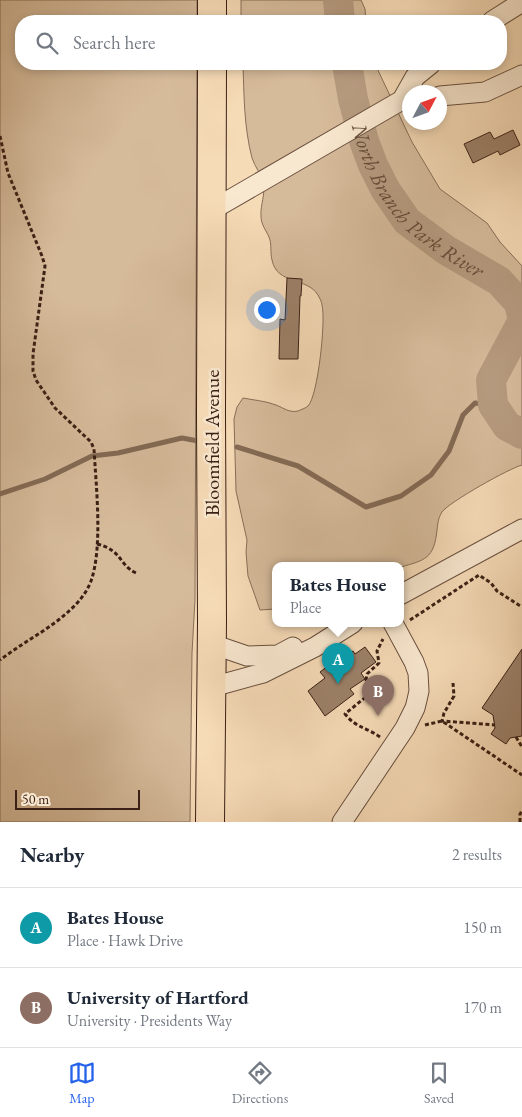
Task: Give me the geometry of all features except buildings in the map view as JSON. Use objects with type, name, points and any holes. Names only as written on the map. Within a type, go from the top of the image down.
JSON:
[{"type":"main road","points":[[212,0],[212,15]]},
{"type":"main road","name":"Bloomfield Avenue","points":[[210,822],[212,687],[212,70]]},
{"type":"street","points":[[501,15],[522,2]]},
{"type":"street","points":[[412,85],[415,77],[424,70]]},
{"type":"street","points":[[447,95],[484,92],[522,76]]},
{"type":"street","points":[[212,210],[402,101]]},
{"type":"street","points":[[404,593],[522,529]]},
{"type":"street","points":[[212,687],[263,673],[315,647],[347,627]]},
{"type":"street","points":[[342,822],[405,728],[415,708],[419,691],[418,673],[395,627]]},
{"type":"street","points":[[212,644],[247,656],[278,655],[309,638],[332,636]]},
{"type":"path","points":[[0,136],[8,173],[45,266],[33,354],[33,371],[36,380],[55,408],[91,442],[94,449],[97,511],[96,562],[90,583],[84,595],[67,613],[0,660]]},
{"type":"path","points":[[96,544],[110,548],[128,568],[136,573]]},
{"type":"path","points":[[404,621],[479,575],[491,583],[497,591],[522,607]]},
{"type":"path","points":[[385,740],[372,732],[352,724],[345,714],[373,691],[366,680],[368,674],[379,663],[377,651],[395,627]]},
{"type":"path","points":[[442,721],[444,713],[454,696],[453,684]]},
{"type":"path","points":[[442,721],[522,776]]},
{"type":"path","points":[[421,726],[442,721],[494,725]]},
{"type":"path","points":[[516,737],[522,747]]},
{"type":"path","points":[[520,822],[522,811]]},
{"type":"shaded area","points":[[0,0],[197,0],[197,15],[15,15],[15,70],[197,70],[195,600],[192,653],[190,822],[0,822]]},
{"type":"shaded area","points":[[241,0],[361,0],[366,15],[241,15]]},
{"type":"shaded area","points":[[243,70],[378,70],[402,121],[402,130],[406,130],[440,189],[487,223],[500,242],[522,266],[522,465],[480,486],[447,507],[439,518],[436,540],[431,553],[422,560],[404,566],[404,562],[272,562],[272,609],[260,610],[248,576],[247,540],[236,491],[234,419],[237,407],[243,398],[268,402],[292,411],[298,411],[308,406],[312,399],[318,374],[323,313],[321,301],[313,289],[286,277],[275,268],[272,260],[270,240],[261,219],[263,182],[252,158],[247,135]]},
{"type":"waterway","name":"North Branch Park River","points":[[338,0],[339,15]]},
{"type":"waterway","name":"North Branch Park River","points":[[348,70],[353,99],[364,141],[373,165],[385,189],[407,221],[446,250],[499,281],[519,303],[522,316]]},
{"type":"waterway","name":"North Branch Park River","points":[[522,322],[491,380],[493,405],[507,426],[522,434]]},
{"type":"waterway","points":[[237,447],[298,466],[366,507],[401,496],[431,475],[449,451],[463,415],[475,403],[493,405]]},
{"type":"waterway","points":[[0,494],[45,479],[92,456],[118,453],[182,438],[198,441]]},
{"type":"place","name":"Bates House","points":[[338,684]]},
{"type":"place","name":"University of Hartford","points":[[378,716]]}]
